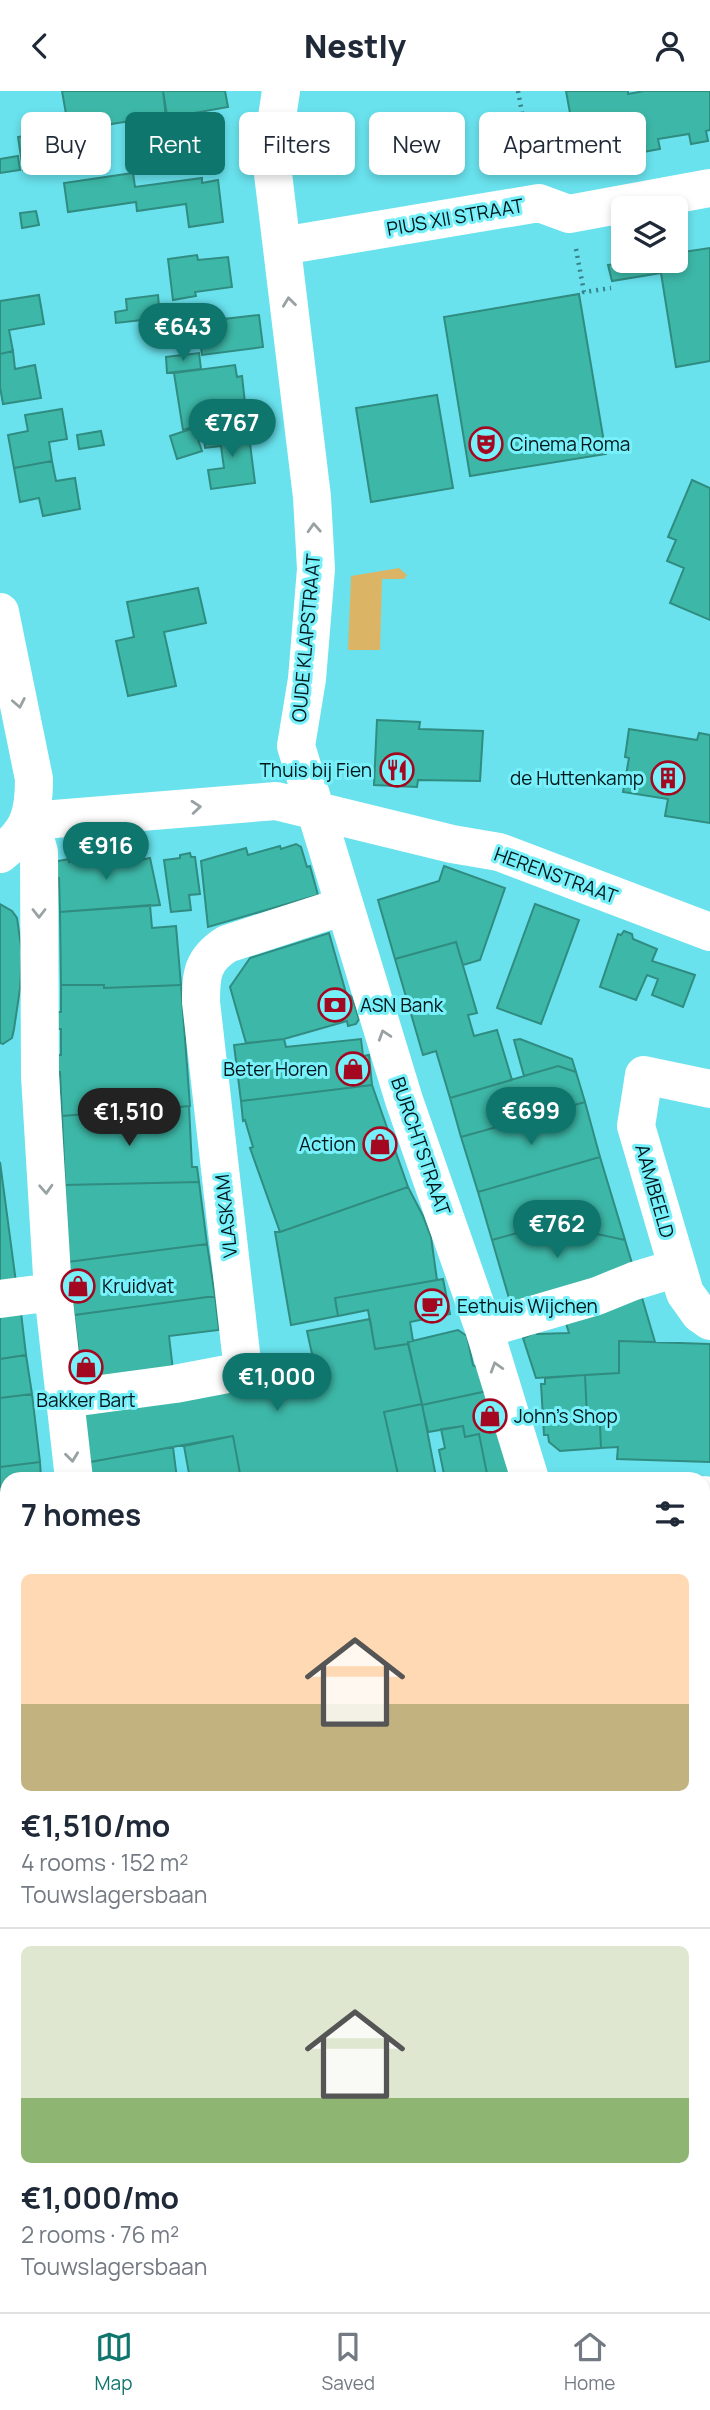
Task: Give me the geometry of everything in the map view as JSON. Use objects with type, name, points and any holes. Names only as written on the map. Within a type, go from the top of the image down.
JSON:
[{"type":"street","name":"OUDE KLAPSTRAAT","points":[[281,91],[271,157],[312,497],[316,569],[307,679],[296,745],[317,812]]},
{"type":"street","name":"PIUS XII STRAAT","points":[[282,246],[710,188]]},
{"type":"street","points":[[0,613],[34,779],[30,821],[39,852],[40,1076],[52,1292],[73,1472]]},
{"type":"street","points":[[30,821],[276,801],[317,812]]},
{"type":"street","name":"BURCHTSTRAAT","points":[[317,812],[404,1100],[484,1329],[528,1472]]},
{"type":"street","name":"HERENSTRAAT","points":[[317,812],[452,844],[499,852],[710,932]]},
{"type":"street","points":[[0,854],[22,834],[30,821]]},
{"type":"street","name":"VLASKAM","points":[[64,1399],[175,1384],[243,1371],[201,1002],[201,980],[205,965],[214,953],[227,944],[344,906]]},
{"type":"street","name":"AAMBEELD","points":[[710,1089],[644,1075],[636,1126],[685,1293],[700,1314],[710,1321]]},
{"type":"street","points":[[484,1329],[597,1296],[677,1268]]},
{"type":"street","points":[[0,1299],[52,1292]]},
{"type":"path","points":[[519,91],[554,208],[584,292],[611,288]]},
{"type":"shaded area","points":[[399,568],[407,575],[404,579],[382,579],[380,650],[348,650],[351,576]]},
{"type":"building","points":[[62,91],[163,91],[166,112],[125,112],[125,122],[111,124],[111,112],[66,112]]},
{"type":"building","points":[[163,91],[225,91],[228,107],[200,112],[165,112]]},
{"type":"building","points":[[566,91],[628,91],[628,94],[644,91],[710,91],[710,130],[706,131],[708,141],[691,144],[689,134],[658,139],[660,149],[646,151],[646,112],[570,112]]},
{"type":"building","points":[[18,156],[20,170],[0,173],[0,159]]},
{"type":"building","points":[[125,174],[133,175],[135,187],[202,178],[202,183],[218,180],[223,222],[189,227],[186,204],[137,211],[136,202],[68,212],[64,183]]},
{"type":"building","points":[[36,211],[39,225],[22,228],[20,213]]},
{"type":"building","points":[[710,248],[710,361],[676,367],[661,273],[688,273],[688,251]]},
{"type":"building","points":[[197,255],[198,260],[228,257],[232,287],[195,292],[196,296],[173,300],[168,259]]},
{"type":"building","points":[[611,264],[611,273],[661,273],[612,281],[608,265]]},
{"type":"building","points":[[579,294],[606,454],[470,476],[444,317]]},
{"type":"building","points":[[39,295],[44,324],[9,330],[13,351],[0,354],[0,301]]},
{"type":"building","points":[[158,295],[160,318],[116,323],[115,312],[127,310],[126,299]]},
{"type":"building","points":[[259,315],[263,347],[202,355],[198,322]]},
{"type":"building","points":[[13,351],[15,369],[35,365],[41,398],[3,404],[0,354]]},
{"type":"building","points":[[199,353],[201,369],[167,373],[166,357]]},
{"type":"building","points":[[235,365],[237,377],[242,376],[246,412],[205,417],[206,423],[183,430],[174,373]]},
{"type":"building","points":[[437,395],[453,488],[371,502],[356,408]]},
{"type":"building","points":[[62,409],[67,439],[49,442],[52,461],[14,468],[8,435],[28,431],[25,415]]},
{"type":"building","points":[[194,428],[202,451],[177,459],[170,436]]},
{"type":"building","points":[[248,428],[255,483],[211,489],[208,470],[224,468],[221,446],[205,448],[204,434]]},
{"type":"building","points":[[101,431],[104,445],[79,449],[77,435]]},
{"type":"building","points":[[52,461],[56,481],[75,478],[80,509],[43,516],[39,498],[20,502],[14,468]]},
{"type":"building","points":[[692,480],[710,488],[710,620],[670,603],[684,568],[667,561],[676,540],[668,537]]},
{"type":"building","points":[[198,588],[206,623],[164,632],[176,686],[128,696],[116,641],[134,637],[127,602]]},
{"type":"building","points":[[377,720],[420,722],[419,729],[483,731],[480,781],[418,780],[417,787],[374,785]]},
{"type":"building","name":"de Huttenkamp","points":[[629,729],[697,740],[699,733],[710,735],[710,823],[665,816],[668,799],[623,792],[629,758],[625,757]]},
{"type":"building","points":[[296,844],[301,847],[307,867],[310,866],[318,895],[208,927],[201,861],[246,848],[248,855]]},
{"type":"building","points":[[133,848],[136,861],[150,858],[160,905],[60,912],[59,878],[56,878],[53,862],[69,859],[69,862]]},
{"type":"building","points":[[190,853],[191,857],[195,857],[200,894],[189,895],[191,910],[171,912],[164,860],[180,858],[180,855]]},
{"type":"building","points":[[444,866],[505,888],[480,960],[463,965],[456,942],[395,959],[378,900],[439,881]]},
{"type":"building","points":[[0,904],[12,911],[17,918],[22,953],[14,1029],[12,1038],[3,1044],[0,1043]]},
{"type":"building","points":[[535,904],[579,920],[541,1024],[497,1008]]},
{"type":"building","points":[[150,905],[152,928],[176,926],[181,985],[104,988],[104,985],[61,985],[60,912]]},
{"type":"building","points":[[624,931],[632,934],[633,939],[657,949],[652,961],[695,975],[683,1007],[652,995],[658,979],[647,975],[636,1000],[600,987],[618,934],[621,935]]},
{"type":"building","points":[[329,933],[346,993],[352,997],[359,1019],[356,1024],[348,1026],[347,1021],[284,1039],[246,1043],[230,987],[250,958]]},
{"type":"building","points":[[456,942],[477,1013],[468,1015],[474,1036],[497,1030],[512,1080],[450,1098],[436,1051],[423,1055],[395,959]]},
{"type":"building","points":[[61,985],[104,985],[104,988],[181,985],[190,1106],[62,1116],[60,1072],[56,1072],[56,1055],[61,1055],[61,1029],[56,1029],[56,1012],[61,1012]]},
{"type":"building","points":[[284,1039],[286,1047],[361,1039],[363,1056],[369,1055],[372,1085],[241,1101],[234,1045]]},
{"type":"building","points":[[520,1039],[572,1059],[576,1072],[558,1066],[524,1076],[514,1040]]},
{"type":"building","points":[[558,1066],[576,1072],[585,1102],[461,1137],[450,1098]]},
{"type":"building","points":[[372,1085],[408,1187],[280,1232],[250,1148],[253,1147],[245,1120],[243,1121],[241,1101]]},
{"type":"building","points":[[585,1102],[600,1157],[478,1192],[461,1137]]},
{"type":"building","points":[[189,1106],[192,1167],[197,1167],[199,1182],[65,1185],[62,1116]]},
{"type":"building","points":[[600,1157],[625,1240],[550,1224],[492,1240],[478,1192]]},
{"type":"building","points":[[0,1162],[17,1290],[0,1292]]},
{"type":"building","points":[[199,1182],[207,1244],[67,1262],[65,1185]]},
{"type":"building","points":[[408,1187],[431,1237],[437,1280],[335,1298],[338,1316],[291,1325],[275,1232]]},
{"type":"building","points":[[550,1224],[625,1240],[634,1270],[511,1305],[492,1240]]},
{"type":"building","points":[[207,1244],[215,1296],[74,1315],[67,1262]]},
{"type":"building","points":[[443,1279],[450,1314],[410,1322],[413,1341],[408,1344],[375,1349],[368,1310],[338,1316],[335,1298]]},
{"type":"building","points":[[640,1291],[655,1342],[619,1341],[619,1373],[536,1378],[523,1338],[536,1332],[569,1333],[564,1317]]},
{"type":"building","points":[[215,1296],[219,1330],[169,1336],[174,1379],[84,1391],[74,1315]]},
{"type":"building","points":[[20,1304],[26,1355],[0,1359],[0,1307]]},
{"type":"building","points":[[370,1319],[375,1349],[408,1344],[422,1404],[384,1412],[397,1472],[240,1472],[233,1436],[90,1462],[82,1403],[314,1363],[307,1331]]},
{"type":"building","points":[[458,1330],[467,1336],[473,1365],[483,1371],[487,1391],[422,1405],[408,1342]]},
{"type":"building","points":[[619,1341],[710,1344],[710,1462],[617,1459],[618,1447],[601,1448],[600,1425],[596,1425],[595,1416],[587,1417],[585,1375],[619,1373]]},
{"type":"building","points":[[26,1355],[32,1394],[0,1398],[0,1359]]},
{"type":"building","points":[[585,1375],[587,1417],[595,1416],[596,1425],[600,1425],[601,1448],[560,1451],[549,1442],[548,1435],[544,1435],[541,1384],[545,1384],[545,1378]]},
{"type":"building","points":[[492,1390],[512,1472],[487,1472],[479,1434],[465,1437],[463,1426],[428,1432],[422,1405]]},
{"type":"building","points":[[32,1394],[40,1462],[0,1467],[0,1398]]},
{"type":"building","points":[[422,1404],[435,1472],[397,1472],[384,1412]]},
{"type":"building","points":[[463,1426],[465,1437],[479,1434],[487,1472],[444,1472],[439,1450],[445,1448],[441,1429]]},
{"type":"building","points":[[233,1436],[240,1472],[189,1472],[184,1446]]},
{"type":"building","points":[[173,1447],[176,1472],[91,1472],[90,1462]]},
{"type":"building","points":[[40,1462],[41,1472],[0,1472],[0,1467]]},
{"type":"place","name":"Cinema Roma","points":[[486,444]]},
{"type":"place","name":"Thuis bij Fien","points":[[397,770]]},
{"type":"place","name":"de Huttenkamp","points":[[668,778]]},
{"type":"place","name":"ASN Bank","points":[[335,1005]]},
{"type":"place","name":"Beter Horen","points":[[353,1069]]},
{"type":"place","name":"Action","points":[[380,1144]]},
{"type":"place","name":"Kruidvat","points":[[78,1286]]},
{"type":"place","name":"Eethuis Wijchen","points":[[432,1306]]},
{"type":"place","name":"Bakker Bart","points":[[86,1367]]},
{"type":"place","name":"John's Shop","points":[[490,1416]]}]
